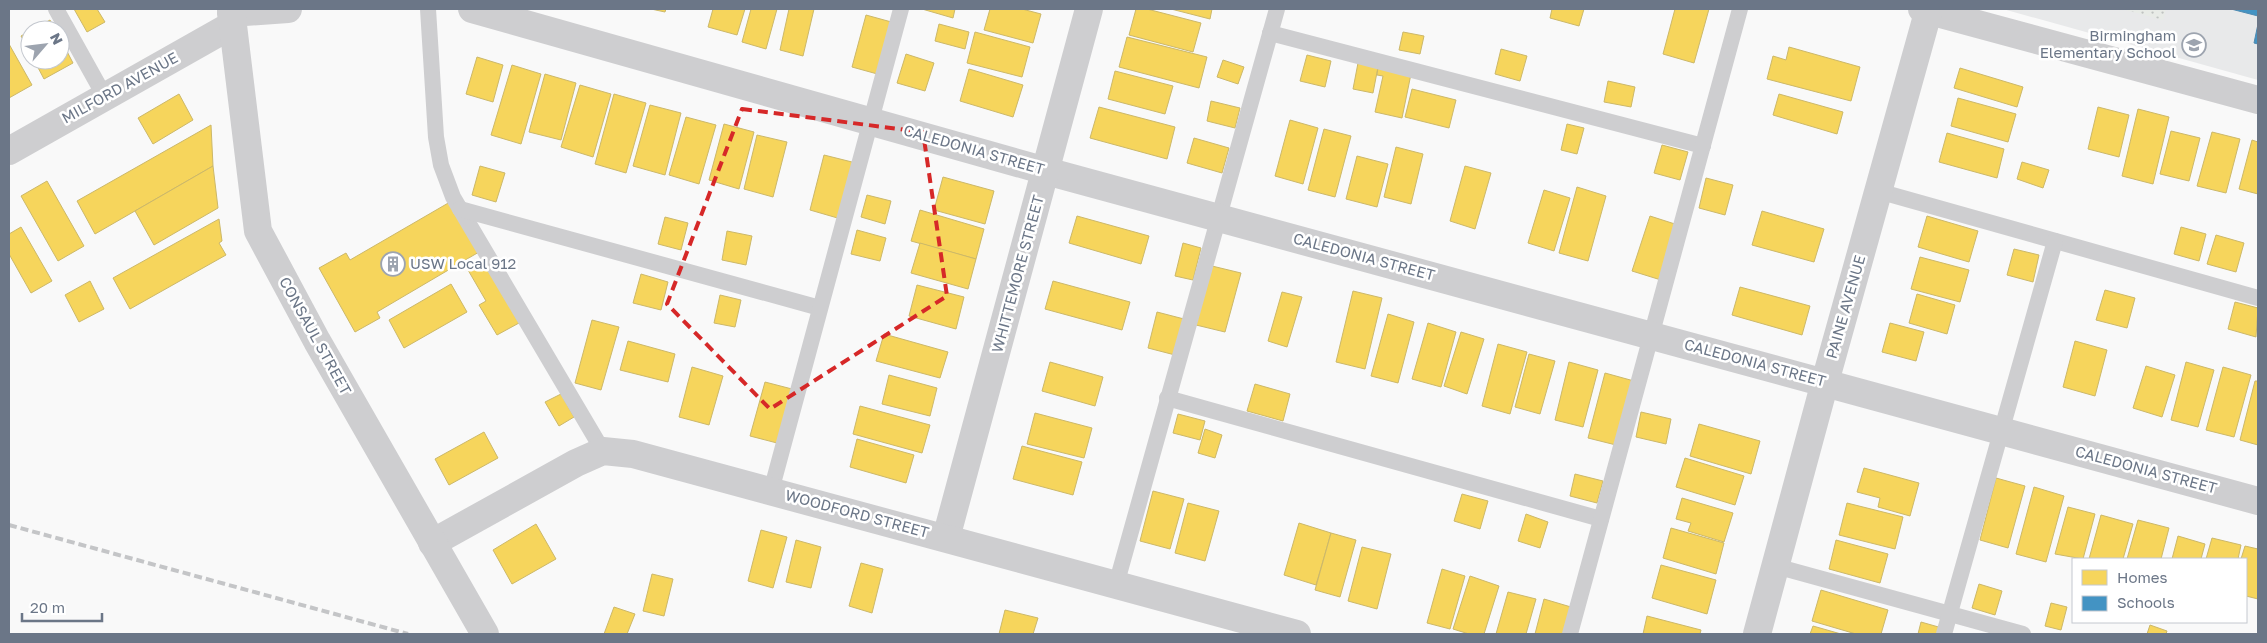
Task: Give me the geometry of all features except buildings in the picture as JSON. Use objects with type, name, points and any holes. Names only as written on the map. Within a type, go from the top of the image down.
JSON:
[{"type":"street","points":[[231,16],[288,9]]},
{"type":"street","name":"CALEDONIA STREET","points":[[472,9],[1046,171],[1652,334],[2258,501]]},
{"type":"street","name":"WHITTEMORE STREET","points":[[946,538],[1090,9]]},
{"type":"street","points":[[1927,9],[2258,100]]},
{"type":"street","name":"PAINE AVENUE","points":[[1757,634],[1927,9]]},
{"type":"street","name":"MILFORD AVENUE","points":[[9,151],[105,97],[231,16]]},
{"type":"street","name":"CONSAUL STREET","points":[[231,16],[258,231],[317,341],[485,634]]},
{"type":"street","name":"WOODFORD STREET","points":[[432,543],[576,463],[603,451],[633,454],[1297,634]]},
{"type":"lane","points":[[56,9],[105,97]]},
{"type":"lane","points":[[428,9],[436,137],[441,165],[453,197],[603,451]]},
{"type":"lane","points":[[771,491],[901,9]]},
{"type":"lane","points":[[1116,585],[1277,9]]},
{"type":"lane","points":[[1570,634],[1740,9]]},
{"type":"lane","points":[[1270,33],[1703,146]]},
{"type":"lane","points":[[1878,191],[2258,298]]},
{"type":"lane","points":[[460,209],[820,308]]},
{"type":"lane","points":[[1944,634],[2055,241]]},
{"type":"lane","points":[[1167,398],[1601,519]]},
{"type":"lane","points":[[1775,566],[2023,634]]},
{"type":"highlighted area","points":[[742,109],[923,132],[947,296],[770,409],[667,304]]},
{"type":"shaded area","name":"Birmingham Elementary School","points":[[2003,9],[2258,9],[2258,80]]},
{"type":"shaded area","points":[[2122,9],[2166,9],[2163,20]]},
{"type":"railway","points":[[9,525],[408,634]]},
{"type":"place","name":"Birmingham Elementary School","points":[[2194,45]]},
{"type":"place","name":"USW Local 912","points":[[393,264]]}]
